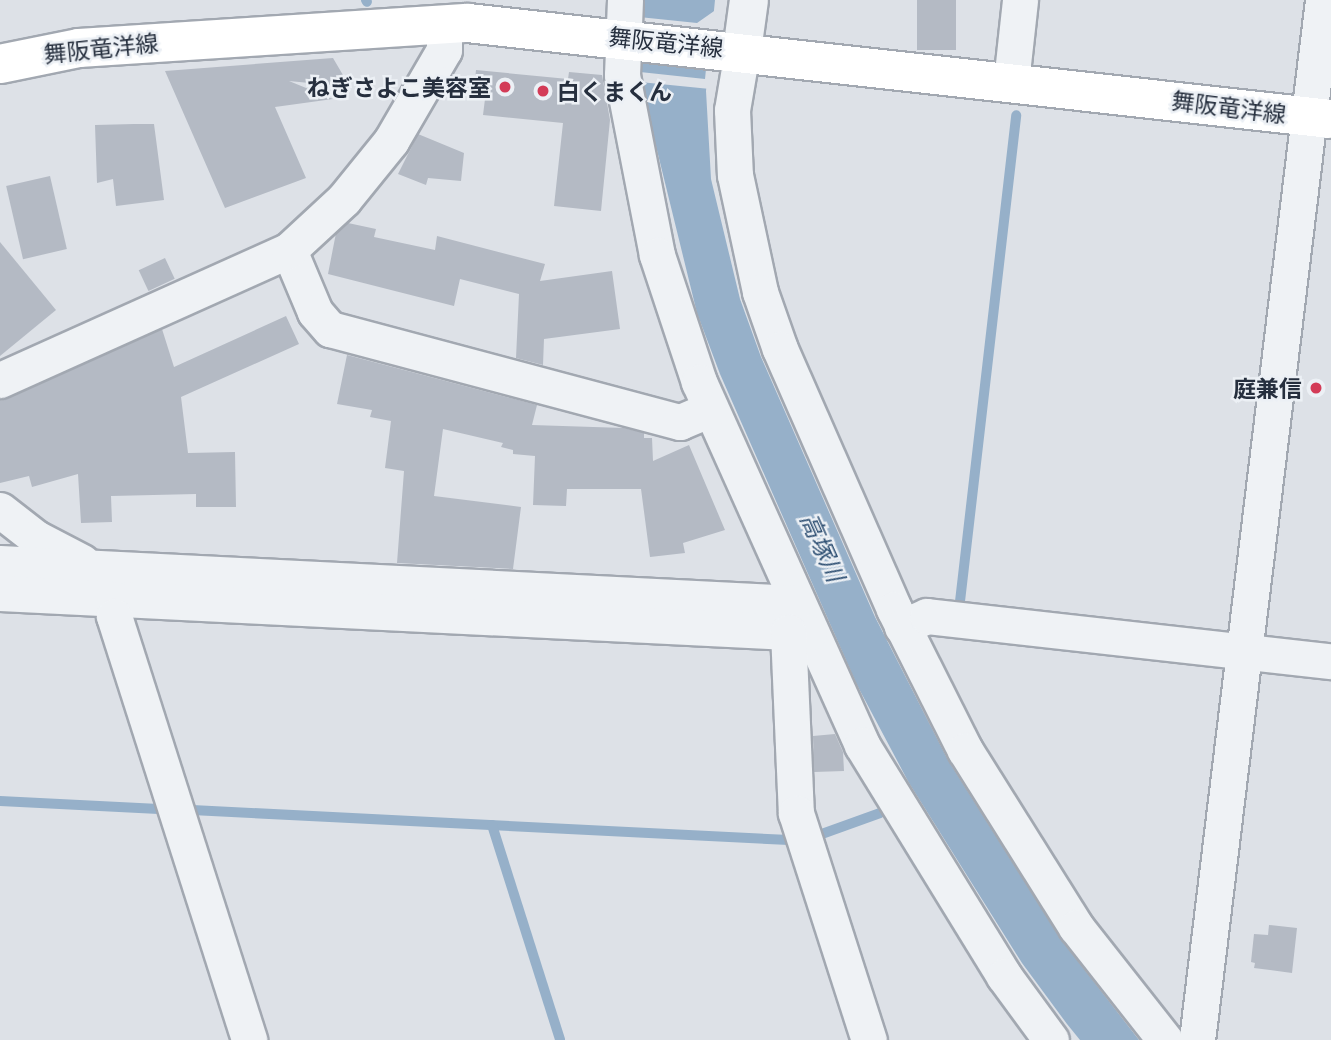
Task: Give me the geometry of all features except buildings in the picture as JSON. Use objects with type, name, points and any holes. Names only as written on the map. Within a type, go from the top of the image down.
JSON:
[{"type":"main road","name":"舞阪竜洋線","points":[[0,64],[79,48],[444,23],[730,49],[1320,118]]},
{"type":"street","points":[[625,0],[631,39],[622,75],[657,255],[676,320],[797,623],[890,794],[1004,976],[1051,1040]]},
{"type":"street","points":[[749,0],[730,49],[735,175],[760,292],[780,349],[902,627],[965,750],[1076,927],[1165,1040]]},
{"type":"street","points":[[1011,82],[1020,0]]},
{"type":"street","points":[[1197,1040],[1244,652],[1320,118],[1323,0]]},
{"type":"street","points":[[0,380],[289,250],[344,198],[391,141],[444,50],[444,23]]},
{"type":"street","points":[[289,250],[315,312],[330,329],[680,422],[710,409]]},
{"type":"street","points":[[0,510],[100,588],[114,616],[249,1040]]},
{"type":"street","points":[[0,563],[100,588]]},
{"type":"street","points":[[0,593],[100,588],[797,623]]},
{"type":"street","points":[[902,627],[927,616],[1331,661]]},
{"type":"street","points":[[797,623],[796,813],[869,1040]]},
{"type":"water","name":"高塚川","points":[[642,0],[715,0],[706,91],[711,179],[740,299],[761,357],[875,617],[948,760],[1060,938],[1139,1040],[1080,1040],[1067,1024],[1022,963],[909,783],[857,685],[720,374],[697,313],[641,85]]},
{"type":"pier","points":[[717,9],[710,89],[640,82],[640,72],[705,79],[706,69],[639,62],[639,17],[697,23]]},
{"type":"waterway","points":[[959,610],[1016,115]]},
{"type":"waterway","points":[[0,801],[159,809]]},
{"type":"waterway","points":[[192,810],[789,840]]},
{"type":"waterway","points":[[819,835],[880,813]]},
{"type":"waterway","points":[[492,825],[560,1040]]},
{"type":"place","name":"ねぎさよこ美容室","points":[[505,87]]},
{"type":"place","name":"白くまくん","points":[[543,91]]},
{"type":"place","name":"庭兼信","points":[[1316,388]]}]
